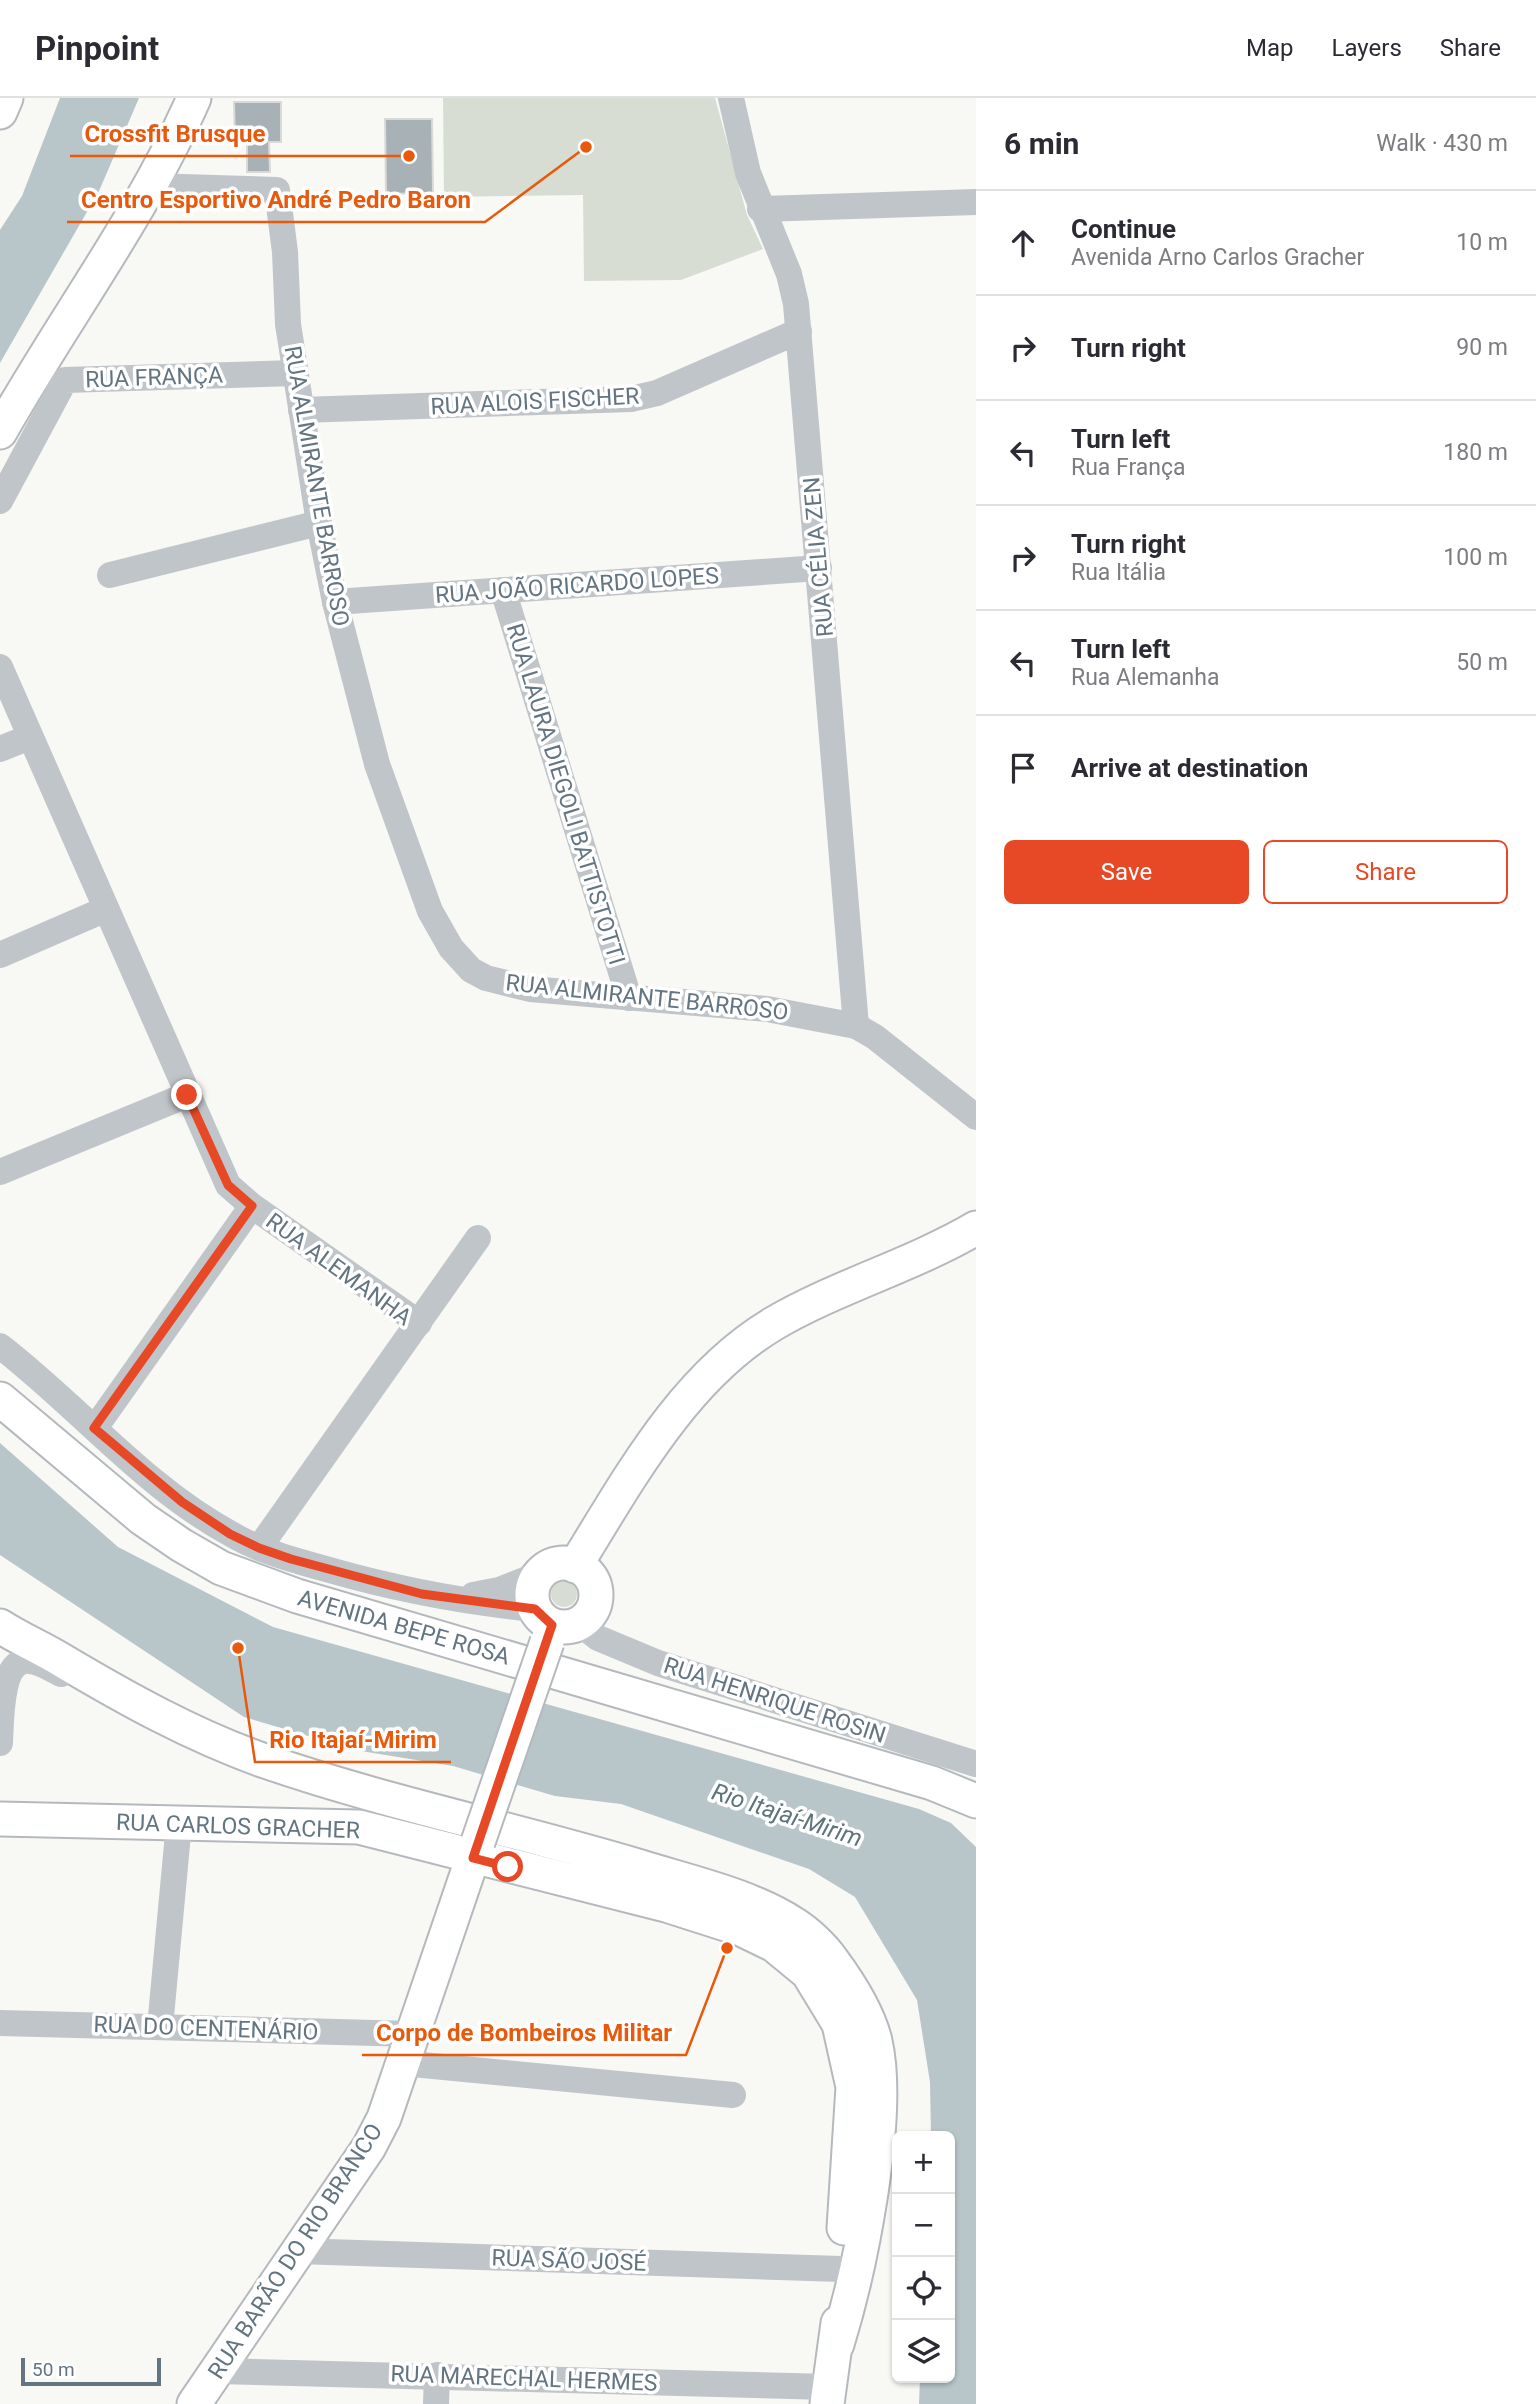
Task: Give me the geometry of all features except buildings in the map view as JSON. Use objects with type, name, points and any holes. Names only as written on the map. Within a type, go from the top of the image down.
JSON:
[{"type":"main road","points":[[0,111],[6,98]]},
{"type":"main road","points":[[0,432],[37,367],[150,186],[194,98]]},
{"type":"main road","points":[[575,1566],[680,1408],[715,1368],[773,1324],[976,1228]]},
{"type":"main road","name":"AVENIDA BEPE ROSA","points":[[0,1399],[143,1519],[181,1545],[233,1573],[297,1596],[919,1779],[976,1801]]},
{"type":"main road","points":[[556,1564],[575,1566],[591,1579],[595,1588],[593,1608],[553,1625],[532,1591],[540,1574],[556,1564]]},
{"type":"main road","name":"RUA BARÃO DO RIO BRANCO","points":[[194,2404],[369,2147],[384,2118],[553,1625]]},
{"type":"main road","points":[[0,1626],[109,1690],[170,1721],[260,1759],[340,1784],[566,1844],[716,1890],[796,1924],[830,1956],[854,1992],[874,2038],[880,2076],[870,2184],[850,2302],[837,2344],[829,2395]]},
{"type":"main road","name":"RUA CARLOS GRACHER","points":[[0,1819],[359,1827],[475,1850],[703,1915],[774,1945],[808,1973],[839,2024],[853,2087],[837,2344]]},
{"type":"street","name":"RUA CÉLIA ZEN","points":[[731,98],[747,173],[789,274],[799,331],[856,1026]]},
{"type":"street","name":"RUA ALMIRANTE BARROSO","points":[[150,186],[276,190],[301,410],[318,523],[335,602],[377,764],[430,911],[451,948],[471,970],[502,984],[795,1013],[856,1026],[875,1037],[976,1117]]},
{"type":"street","points":[[760,209],[976,202]]},
{"type":"street","name":"RUA ALOIS FISCHER","points":[[301,410],[631,399],[657,393],[799,331]]},
{"type":"street","name":"RUA FRANÇA","points":[[0,501],[65,380],[296,373]]},
{"type":"street","points":[[110,575],[318,523]]},
{"type":"street","name":"RUA JOÃO RICARDO LOPES","points":[[335,602],[819,568]]},
{"type":"street","name":"RUA LAURA DIEGOLI BATTISTOTTI","points":[[503,590],[629,998]]},
{"type":"street","name":"RUA ALEMANHA","points":[[0,667],[228,1185],[252,1206],[419,1323],[259,1548]]},
{"type":"street","points":[[0,749],[30,737]]},
{"type":"street","points":[[0,955],[106,909]]},
{"type":"street","points":[[0,1172],[187,1095]]},
{"type":"street","points":[[94,1428],[252,1206]]},
{"type":"street","points":[[419,1323],[478,1238]]},
{"type":"street","points":[[0,1346],[36,1374],[94,1428],[182,1502],[230,1534],[259,1548],[353,1577],[553,1625]]},
{"type":"street","points":[[450,1599],[499,1590],[540,1574]]},
{"type":"street","name":"RUA HENRIQUE ROSIN","points":[[553,1625],[598,1638],[657,1663],[976,1764]]},
{"type":"street","points":[[2,1701],[9,1676],[22,1661],[35,1662],[77,1681],[109,1690]]},
{"type":"street","points":[[0,1667],[0,1743]]},
{"type":"street","points":[[160,2027],[179,1823]]},
{"type":"street","name":"RUA DO CENTENÁRIO","points":[[0,2023],[160,2027],[407,2048],[733,2095]]},
{"type":"street","name":"RUA SÃO JOSÉ","points":[[297,2251],[841,2269]]},
{"type":"street","name":"RUA MARECHAL HERMES","points":[[218,2371],[437,2375],[829,2395]]},
{"type":"street","points":[[436,2404],[437,2375]]},
{"type":"shaded area","points":[[443,98],[715,98],[747,215],[763,249],[681,280],[584,281],[583,195],[444,197]]},
{"type":"shaded area","points":[[564,1581],[573,1585],[577,1594],[573,1603],[564,1607],[555,1603],[551,1594],[555,1585]]},
{"type":"water","points":[[60,98],[139,98],[99,191],[0,363],[0,230],[22,196]]},
{"type":"water","points":[[0,1443],[118,1547],[273,1627],[919,1809],[951,1823],[976,1847],[976,2404],[919,2404],[920,2383],[955,2383],[955,2131],[931,2131],[930,2082],[917,2000],[855,1897],[809,1869],[621,1804],[555,1796],[453,1766],[355,1750],[244,1717],[0,1555]]},
{"type":"place","name":"Centro Esportivo André Pedro Baron","points":[[586,147]]},
{"type":"place","name":"Crossfit Brusque","points":[[409,156]]},
{"type":"place","name":"Rio Itajaí-Mirim","points":[[238,1648]]},
{"type":"place","name":"Corpo de Bombeiros Militar","points":[[727,1948]]},
{"type":"route","points":[[187,1095],[221,1174],[237,1195],[252,1206],[94,1428],[182,1502],[230,1534],[259,1548],[353,1577],[422,1594],[535,1609],[545,1622],[552,1625],[473,1858],[508,1867]]}]
